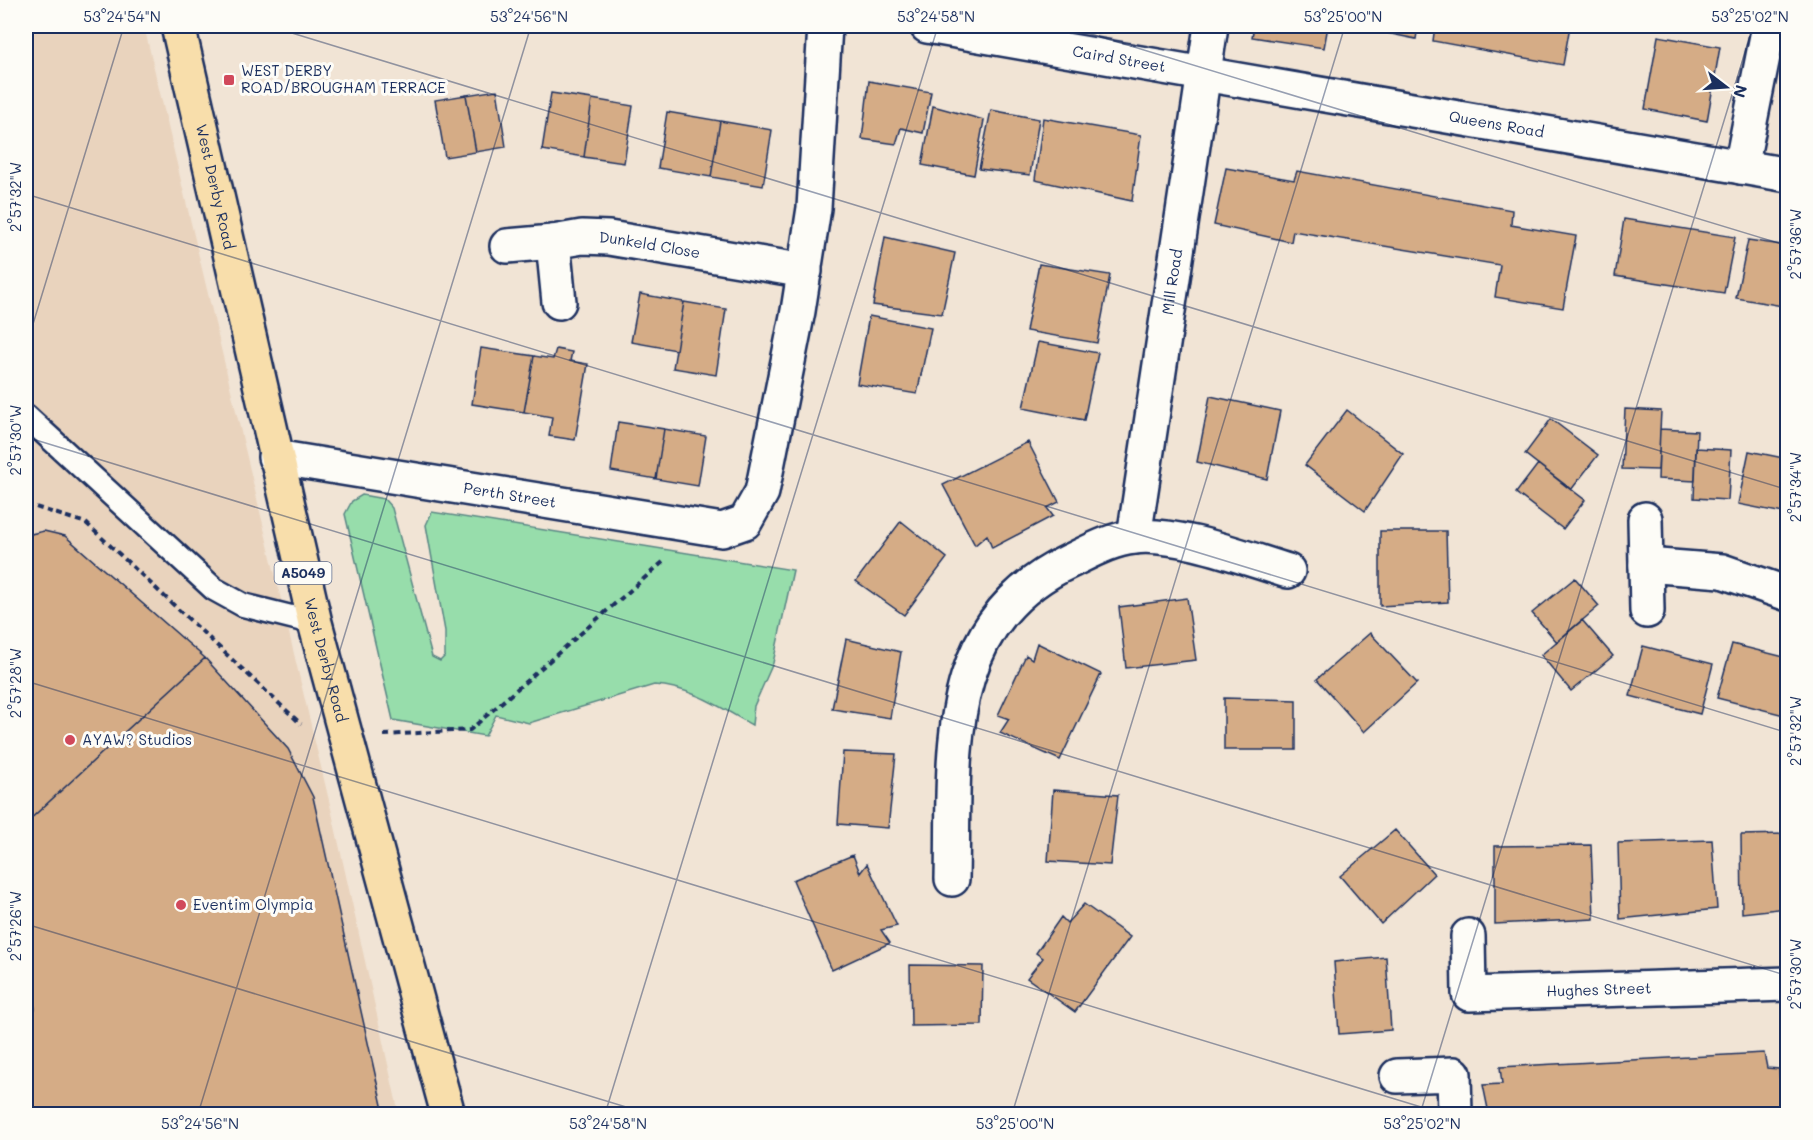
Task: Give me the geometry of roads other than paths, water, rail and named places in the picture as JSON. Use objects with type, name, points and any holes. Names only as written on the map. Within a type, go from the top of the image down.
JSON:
[{"type":"highway","name":"West Derby Road","points":[[178,26],[275,457],[315,623],[448,1114]]},
{"type":"street","points":[[805,271],[813,208],[825,26]]},
{"type":"street","name":"Caird Street","points":[[927,26],[1204,72]]},
{"type":"street","name":"Mill Road","points":[[1134,537],[1211,26]]},
{"type":"street","points":[[1742,167],[1769,26]]},
{"type":"street","name":"Queens Road","points":[[1204,72],[1788,175]]},
{"type":"street","name":"Dunkeld Close","points":[[507,246],[582,237],[609,238],[805,271]]},
{"type":"street","points":[[553,242],[559,303]]},
{"type":"street","name":"Perth Street","points":[[275,457],[722,530],[745,522],[762,492],[805,271]]},
{"type":"street","points":[[1645,519],[1647,611]]},
{"type":"street","points":[[952,879],[955,748],[961,697],[973,661],[987,633],[1008,604],[1032,583],[1057,567],[1096,549],[1134,537],[1180,541],[1288,571]]},
{"type":"street","points":[[1646,565],[1722,571],[1788,594]]},
{"type":"street","name":"Hughes Street","points":[[1468,936],[1469,994],[1788,984]]},
{"type":"street","points":[[1397,1076],[1454,1074],[1455,1114]]},
{"type":"lane","points":[[26,416],[214,589],[243,605],[315,623]]},
{"type":"place","name":"WEST DERBY ROAD/BROUGHAM TERRACE","points":[[229,80]]},
{"type":"place","name":"AYAW? Studios","points":[[70,740]]},
{"type":"place","name":"Eventim Olympia","points":[[181,905]]}]
